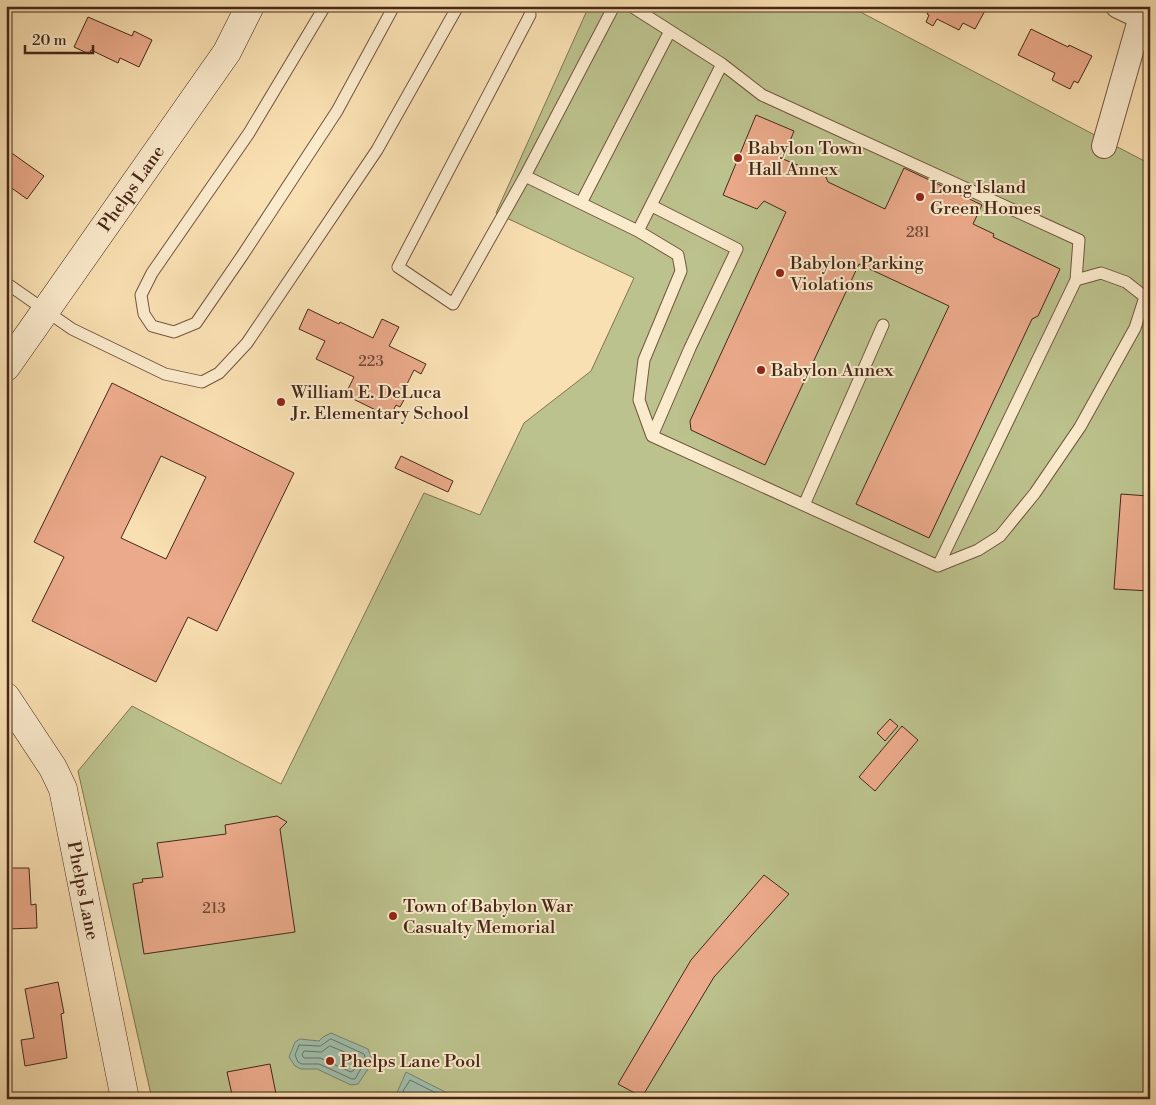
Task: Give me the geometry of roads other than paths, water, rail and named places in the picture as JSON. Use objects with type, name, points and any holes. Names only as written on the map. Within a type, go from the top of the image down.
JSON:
[{"type":"street","name":"Phelps Lane","points":[[6,367],[227,52],[250,6]]},
{"type":"street","points":[[1104,146],[1142,12],[1118,6]]},
{"type":"street","name":"Phelps Lane","points":[[6,697],[53,768],[63,789],[125,1099]]},
{"type":"lane","points":[[325,6],[250,133],[152,272],[141,295],[144,314],[152,326],[174,332],[196,323],[336,110],[394,6]]},
{"type":"lane","points":[[530,15],[398,267],[453,304],[525,176],[614,6]]},
{"type":"lane","points":[[631,6],[722,64],[762,94],[1078,240],[1076,280],[938,566]]},
{"type":"lane","points":[[6,284],[72,329],[165,374],[202,382],[219,373],[248,343],[378,150],[457,7]]},
{"type":"lane","points":[[581,203],[670,31]]},
{"type":"lane","points":[[638,231],[722,64]]},
{"type":"lane","points":[[525,176],[638,231],[678,255],[681,271],[644,360],[639,400],[652,436],[938,566],[978,550],[1000,536],[1035,493],[1080,428],[1135,328],[1145,297],[1126,282],[1101,273],[1076,280]]},
{"type":"lane","points":[[652,206],[737,249],[690,348],[652,436]]},
{"type":"lane","points":[[804,505],[883,325]]},
{"type":"water","points":[[331,1033],[368,1049],[372,1059],[358,1084],[351,1085],[317,1069],[301,1069],[295,1066],[289,1057],[295,1042],[300,1039],[319,1041]]},
{"type":"water","points":[[406,1072],[459,1099],[405,1099],[396,1095]]},
{"type":"place","name":"Babylon Town Hall Annex","points":[[738,158]]},
{"type":"place","name":"Long Island Green Homes","points":[[920,197]]},
{"type":"place","name":"Babylon Parking Violations","points":[[780,273]]},
{"type":"place","name":"Babylon Annex","points":[[761,370]]},
{"type":"place","name":"William E. DeLuca Jr. Elementary School","points":[[281,402]]},
{"type":"place","name":"Town of Babylon War Casualty Memorial","points":[[393,916]]},
{"type":"place","name":"Phelps Lane Pool","points":[[330,1061]]}]
